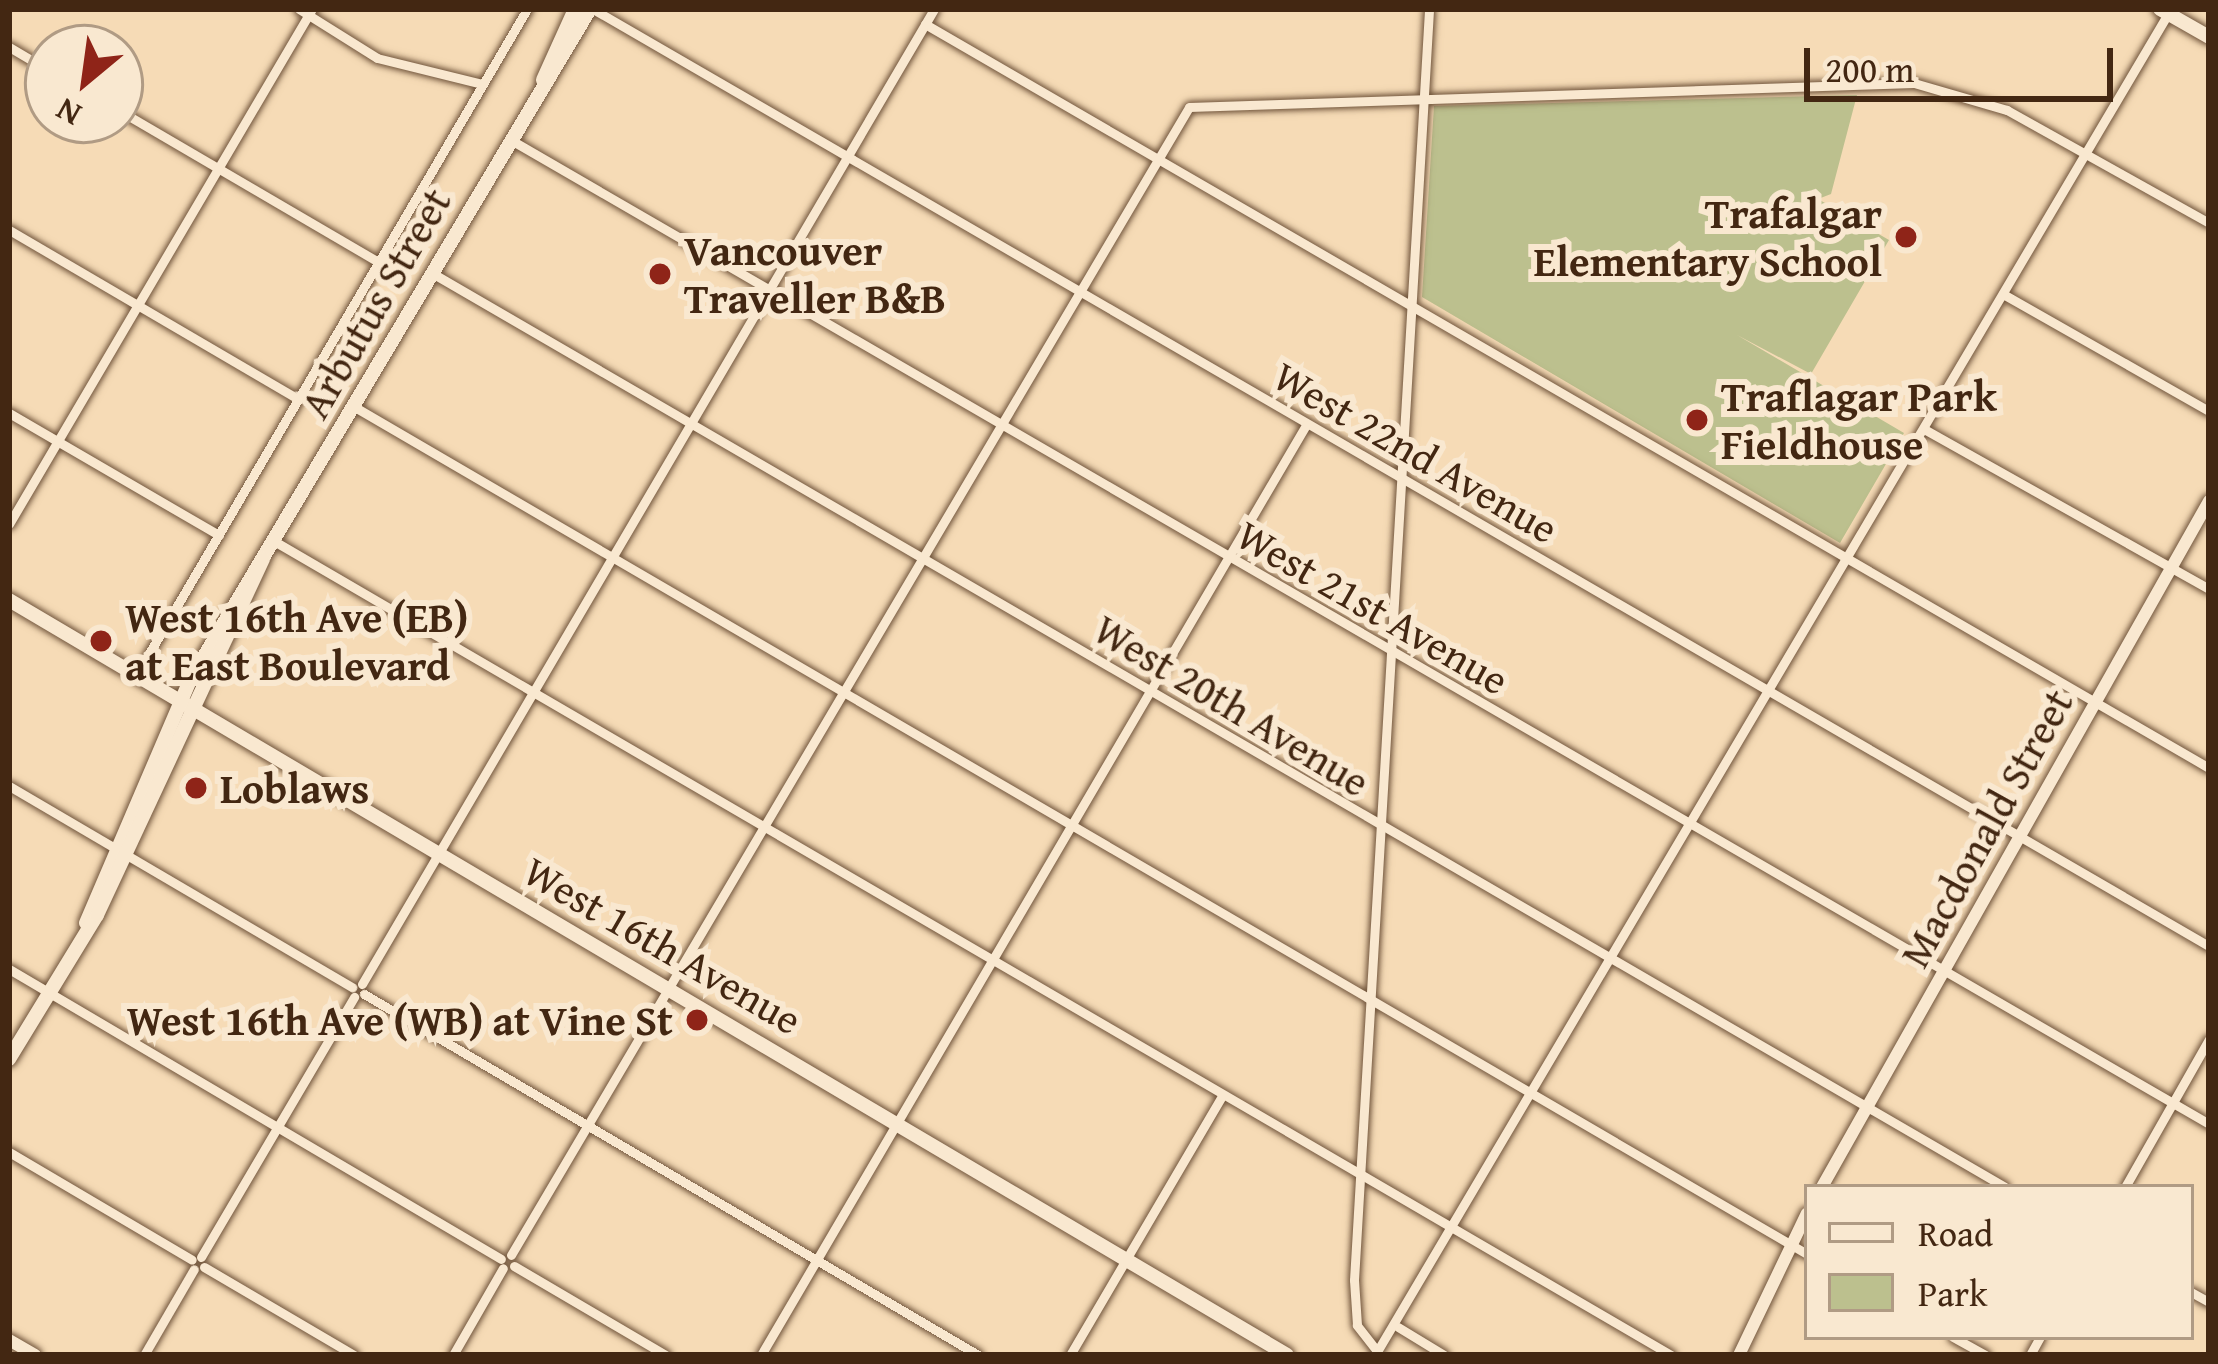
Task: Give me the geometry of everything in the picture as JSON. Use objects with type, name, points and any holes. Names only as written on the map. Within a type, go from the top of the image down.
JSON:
[{"type":"main road","name":"Arbutus Street","points":[[543,80],[575,9]]},
{"type":"main road","name":"Arbutus Street","points":[[9,1059],[86,923],[187,704],[263,559],[543,80],[592,9]]},
{"type":"main road","points":[[2166,10],[2209,37]]},
{"type":"main road","name":"West 16th Avenue","points":[[9,599],[1128,1256],[1282,1354]]},
{"type":"street","points":[[137,674],[527,9]]},
{"type":"street","name":"West 22nd Avenue","points":[[592,9],[1768,697],[2209,946]]},
{"type":"street","points":[[144,1355],[934,9]]},
{"type":"street","points":[[1429,9],[1387,654],[1360,1180],[1355,1315],[1376,1353],[1398,1328],[2166,10]]},
{"type":"street","points":[[9,524],[306,12],[377,58],[482,84]]},
{"type":"street","points":[[925,24],[1846,563],[2209,768]]},
{"type":"street","points":[[453,1355],[1183,112],[1206,101],[1895,81],[1975,97],[2209,223]]},
{"type":"street","points":[[144,125],[379,262]]},
{"type":"street","name":"West 21st Avenue","points":[[509,139],[1688,830],[2209,1124]]},
{"type":"street","points":[[9,230],[298,399]]},
{"type":"street","name":"West 20th Avenue","points":[[430,272],[1610,965],[2000,1184]]},
{"type":"street","points":[[2003,294],[2209,411]]},
{"type":"street","points":[[353,406],[1531,1099],[1804,1252]]},
{"type":"street","points":[[9,413],[219,535]]},
{"type":"street","points":[[761,1355],[1306,425]]},
{"type":"street","points":[[1924,429],[2209,589]]},
{"type":"street","name":"Macdonald Street","points":[[1824,1184],[2209,501]]},
{"type":"street","points":[[274,541],[1360,1180],[1671,1355]]},
{"type":"street","points":[[9,786],[978,1355]]},
{"type":"street","points":[[9,969],[666,1355]]},
{"type":"street","points":[[2127,1184],[2209,1039]]},
{"type":"street","points":[[1070,1355],[1221,1098]]},
{"type":"street","points":[[9,1152],[353,1355]]},
{"type":"street","points":[[1739,1355],[1804,1218]]},
{"type":"street","points":[[1398,1328],[1444,1355]]},
{"type":"street","points":[[9,1340],[35,1355]]},
{"type":"street","points":[[1958,1340],[1985,1355]]},
{"type":"green space","points":[[1857,95],[1831,194],[1818,199],[1889,240],[1811,374],[1737,335],[1904,433],[1840,543],[1422,297],[1434,106]]},
{"type":"place","name":"Trafalgar Elementary School","points":[[1906,237]]},
{"type":"place","name":"Vancouver Traveller B&B","points":[[660,274]]},
{"type":"place","name":"Traflagar Park Fieldhouse","points":[[1697,420]]},
{"type":"place","name":"West 16th Ave (EB) at East Boulevard","points":[[101,641]]},
{"type":"place","name":"Loblaws","points":[[196,788]]},
{"type":"place","name":"West 16th Ave (WB) at Vine St","points":[[697,1020]]}]
